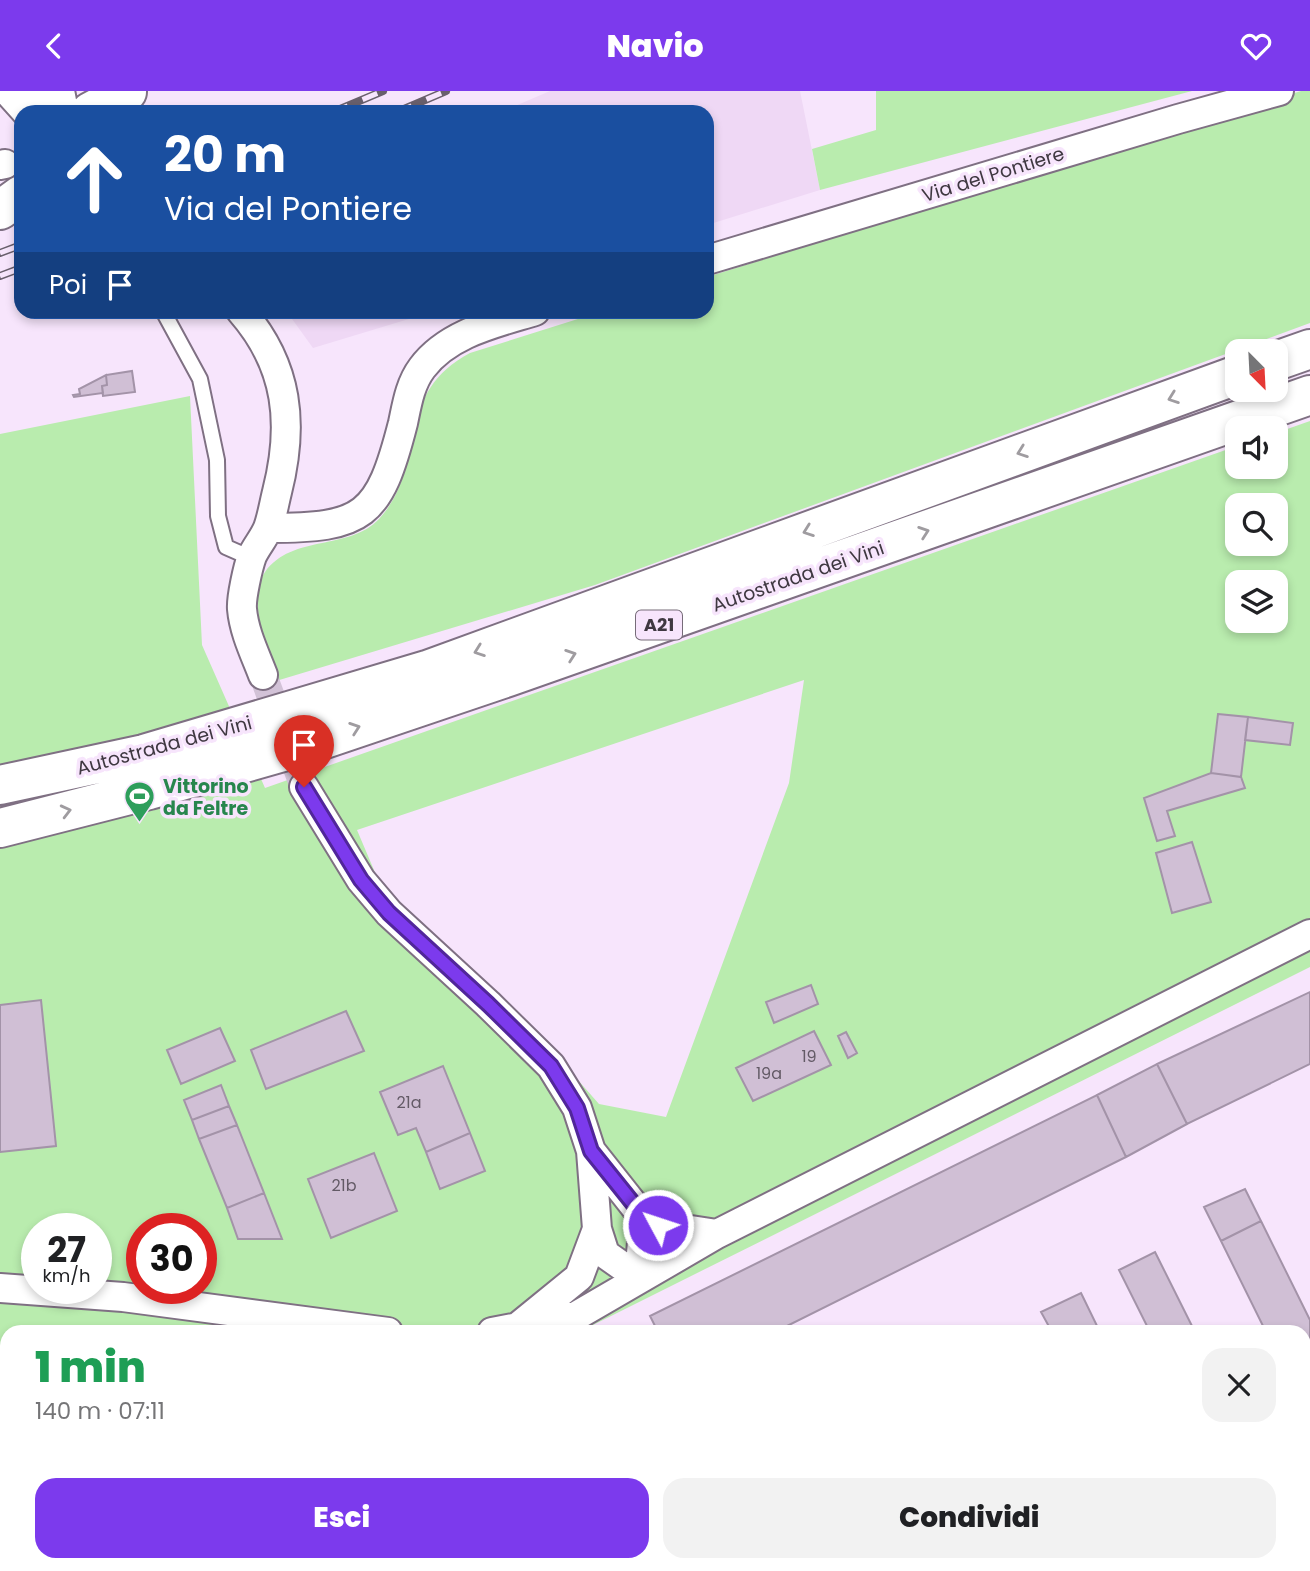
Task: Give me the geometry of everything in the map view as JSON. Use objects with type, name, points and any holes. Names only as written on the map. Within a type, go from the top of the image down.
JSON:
[{"type":"main road","points":[[15,91],[27,105]]},
{"type":"main road","points":[[121,91],[136,91]]},
{"type":"main road","points":[[103,105],[127,92]]},
{"type":"main road","points":[[0,210],[9,175]]},
{"type":"main road","points":[[1288,357],[1310,349]]},
{"type":"main road","name":"Autostrada dei Vini","points":[[0,785],[144,754],[427,670],[1225,379]]},
{"type":"main road","name":"Autostrada dei Vini","points":[[0,828],[149,790],[304,746],[573,655],[1310,395]]},
{"type":"street","name":"Via del Pontiere","points":[[714,258],[1178,118],[1279,91]]},
{"type":"street","points":[[246,319],[272,360],[288,418],[285,461],[268,528],[251,558],[242,607],[249,640],[263,675]]},
{"type":"street","points":[[268,528],[318,527],[346,521],[360,513],[387,478],[411,387],[422,368],[457,339],[509,319]]},
{"type":"street","points":[[304,787],[361,880],[389,913],[551,1066],[577,1108],[591,1151],[597,1229],[605,1254],[639,1278]]},
{"type":"street","points":[[528,1325],[576,1315],[717,1234],[1310,934]]},
{"type":"street","points":[[591,1151],[644,1217],[658,1225],[717,1234]]},
{"type":"street","points":[[639,1278],[644,1217]]},
{"type":"street","points":[[511,1325],[579,1277],[597,1229]]},
{"type":"street","points":[[0,1288],[123,1297],[335,1325]]},
{"type":"lane","points":[[167,319],[200,379],[217,460],[218,516],[226,547],[251,558]]},
{"type":"shaded area","points":[[550,91],[800,91],[820,190],[714,223],[714,105],[517,105]]},
{"type":"shaded area","points":[[292,319],[409,319],[313,348]]},
{"type":"green space","points":[[876,91],[1192,91],[820,190],[812,149],[876,130]]},
{"type":"green space","points":[[1301,91],[1310,91],[1310,323],[1266,339],[1225,339],[1225,354],[595,585],[276,681],[258,611],[260,583],[265,572],[276,560],[290,552],[352,535],[367,529],[379,519],[394,498],[403,476],[420,410],[429,389],[445,370],[470,353],[578,319],[714,319],[714,275]]},
{"type":"green space","points":[[190,396],[202,645],[265,788],[1225,450],[1225,479],[1288,479],[1288,429],[1310,421],[1310,967],[593,1325],[0,1325],[0,434]],"holes":[[[804,680],[789,783],[666,1117],[599,1104],[540,1037],[382,889],[357,830]]]},
{"type":"building","points":[[132,371],[135,392],[103,396],[102,386],[107,385],[106,375]]},
{"type":"building","points":[[106,375],[107,385],[102,386],[103,393],[74,397],[73,395],[80,394],[79,389]]},
{"type":"building","points":[[1218,714],[1248,717],[1241,777],[1211,773]]},
{"type":"building","points":[[1248,717],[1293,723],[1290,745],[1245,740]]},
{"type":"building","points":[[1211,773],[1241,777],[1245,788],[1167,811],[1175,836],[1157,841],[1144,798]]},
{"type":"building","points":[[1192,842],[1211,902],[1172,913],[1156,853]]},
{"type":"building","points":[[811,985],[818,1004],[774,1023],[766,1002]]},
{"type":"building","points":[[1310,992],[1310,1064],[1187,1124],[1157,1064]]},
{"type":"building","points":[[41,1000],[56,1146],[0,1152],[0,1005]]},
{"type":"building","points":[[346,1011],[364,1051],[266,1089],[251,1050]]},
{"type":"building","points":[[220,1028],[235,1061],[181,1084],[167,1050]]},
{"type":"building","points":[[814,1031],[831,1065],[753,1101],[736,1068]]},
{"type":"building","points":[[846,1032],[857,1053],[848,1058],[838,1036]]},
{"type":"building","points":[[1157,1064],[1187,1124],[1126,1157],[1097,1095]]},
{"type":"building","points":[[443,1066],[470,1133],[426,1152],[416,1128],[398,1135],[380,1092]]},
{"type":"building","points":[[221,1085],[229,1106],[192,1120],[184,1100]]},
{"type":"building","points":[[1097,1095],[1126,1157],[789,1325],[654,1325],[650,1316]]},
{"type":"building","points":[[229,1106],[237,1125],[199,1139],[192,1120]]},
{"type":"building","points":[[237,1125],[264,1193],[227,1208],[199,1139]]},
{"type":"building","points":[[470,1133],[485,1171],[440,1189],[426,1152]]},
{"type":"building","points":[[374,1153],[397,1211],[331,1238],[308,1179]]},
{"type":"building","points":[[1245,1189],[1261,1221],[1221,1241],[1204,1207]]},
{"type":"building","points":[[264,1193],[282,1239],[238,1239],[227,1208]]},
{"type":"building","points":[[1261,1221],[1310,1320],[1310,1325],[1263,1325],[1221,1241]]},
{"type":"building","points":[[1155,1252],[1192,1325],[1146,1325],[1119,1270]]},
{"type":"building","points":[[1081,1293],[1097,1325],[1048,1325],[1041,1312]]},
{"type":"tunnel","points":[[263,675],[304,787]]},
{"type":"railway","points":[[350,105],[383,91]]},
{"type":"railway","points":[[413,105],[446,91]]},
{"type":"railway","points":[[0,253],[14,248]]},
{"type":"railway","points":[[0,276],[14,271]]},
{"type":"place","name":"Vittorino da Feltre","points":[[140,824]]},
{"type":"route","points":[[304,787],[361,880],[389,913],[551,1066],[577,1108],[591,1151],[644,1217],[658,1225]]}]
